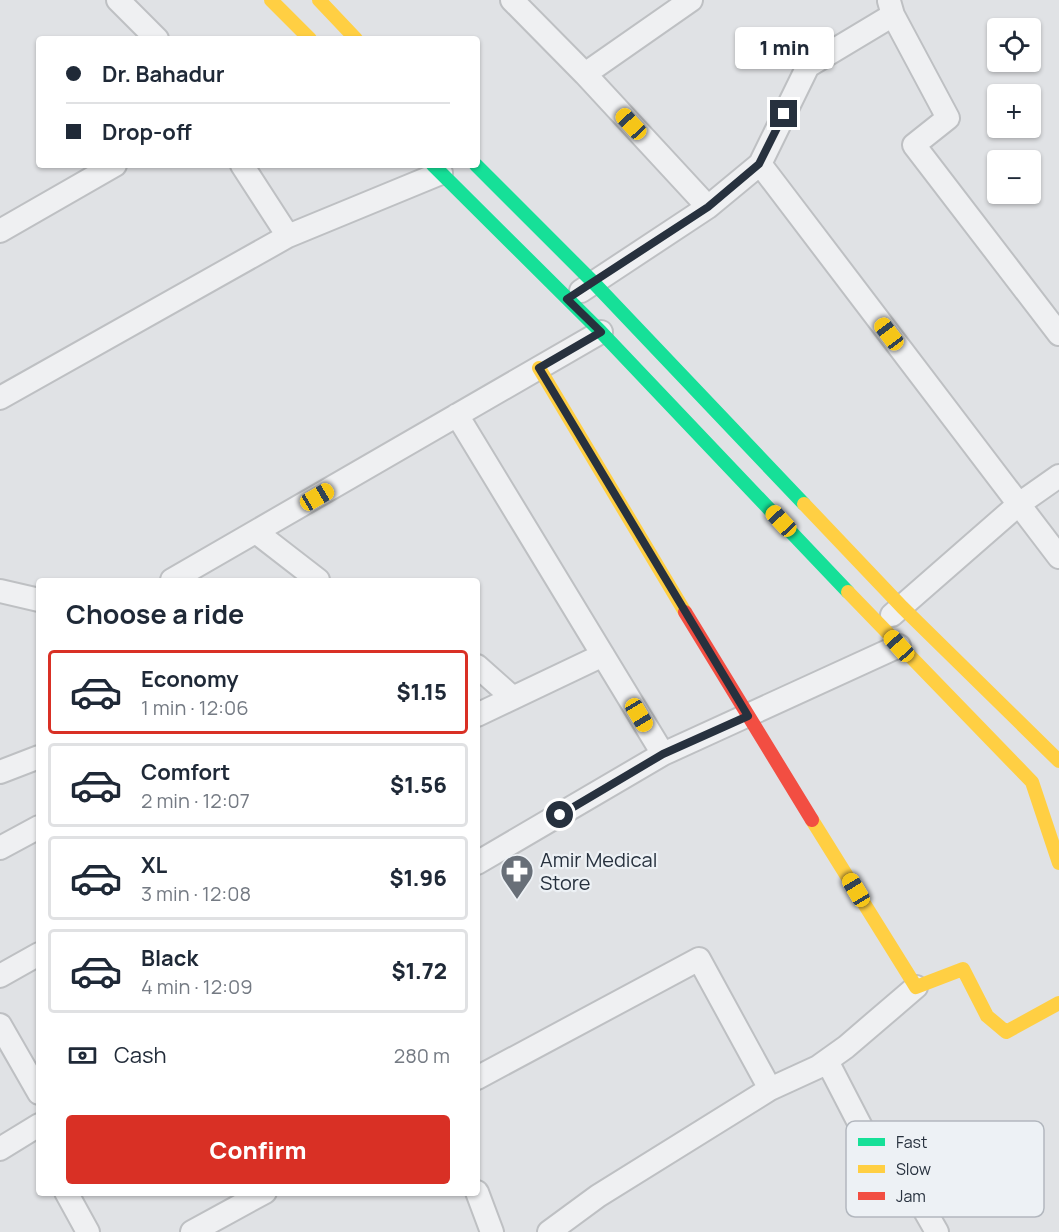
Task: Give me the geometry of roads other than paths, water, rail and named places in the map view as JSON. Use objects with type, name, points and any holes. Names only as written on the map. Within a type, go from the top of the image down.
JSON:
[{"type":"main road","points":[[272,0],[307,36]]},
{"type":"main road","points":[[319,0],[353,36]]},
{"type":"main road","points":[[479,168],[594,283],[902,608],[1048,770],[1059,863]]},
{"type":"main road","points":[[437,169],[601,332],[899,646],[1048,770]]},
{"type":"main road","points":[[539,368],[748,716],[916,987],[963,969],[987,1016],[1006,1032],[1059,1003]]},
{"type":"street","points":[[118,0],[154,36]]},
{"type":"street","points":[[512,0],[585,74],[708,207]]},
{"type":"street","points":[[585,74],[691,0]]},
{"type":"street","points":[[567,299],[708,207],[759,164],[808,66],[890,7],[948,118],[914,146],[1059,334]]},
{"type":"street","points":[[759,164],[1059,557]]},
{"type":"street","points":[[0,231],[110,168]]},
{"type":"street","points":[[244,168],[288,236]]},
{"type":"street","points":[[0,398],[288,236],[437,169]]},
{"type":"street","points":[[176,578],[601,332]]},
{"type":"street","points":[[457,415],[663,754]]},
{"type":"street","points":[[880,625],[1019,504],[1059,476]]},
{"type":"street","points":[[256,532],[315,578]]},
{"type":"street","points":[[0,591],[36,599]]},
{"type":"street","points":[[480,861],[663,754],[899,646]]},
{"type":"street","points":[[480,714],[603,655]]},
{"type":"street","points":[[480,669],[513,698]]},
{"type":"street","points":[[0,772],[36,758]]},
{"type":"street","points":[[0,848],[36,829]]},
{"type":"street","points":[[0,976],[36,956]]},
{"type":"street","points":[[480,1076],[699,959],[770,1089]]},
{"type":"street","points":[[549,1232],[598,1196],[770,1089],[827,1061],[916,987]]},
{"type":"street","points":[[0,1025],[36,1088]]},
{"type":"street","points":[[827,1061],[858,1121]]},
{"type":"street","points":[[0,1149],[36,1134]]},
{"type":"street","points":[[68,1196],[88,1232]]},
{"type":"street","points":[[192,1232],[258,1196]]},
{"type":"street","points":[[478,1196],[492,1232]]},
{"type":"street","points":[[928,1217],[937,1232]]},
{"type":"place","name":"Amir Medical Store","points":[[517,900]]}]
